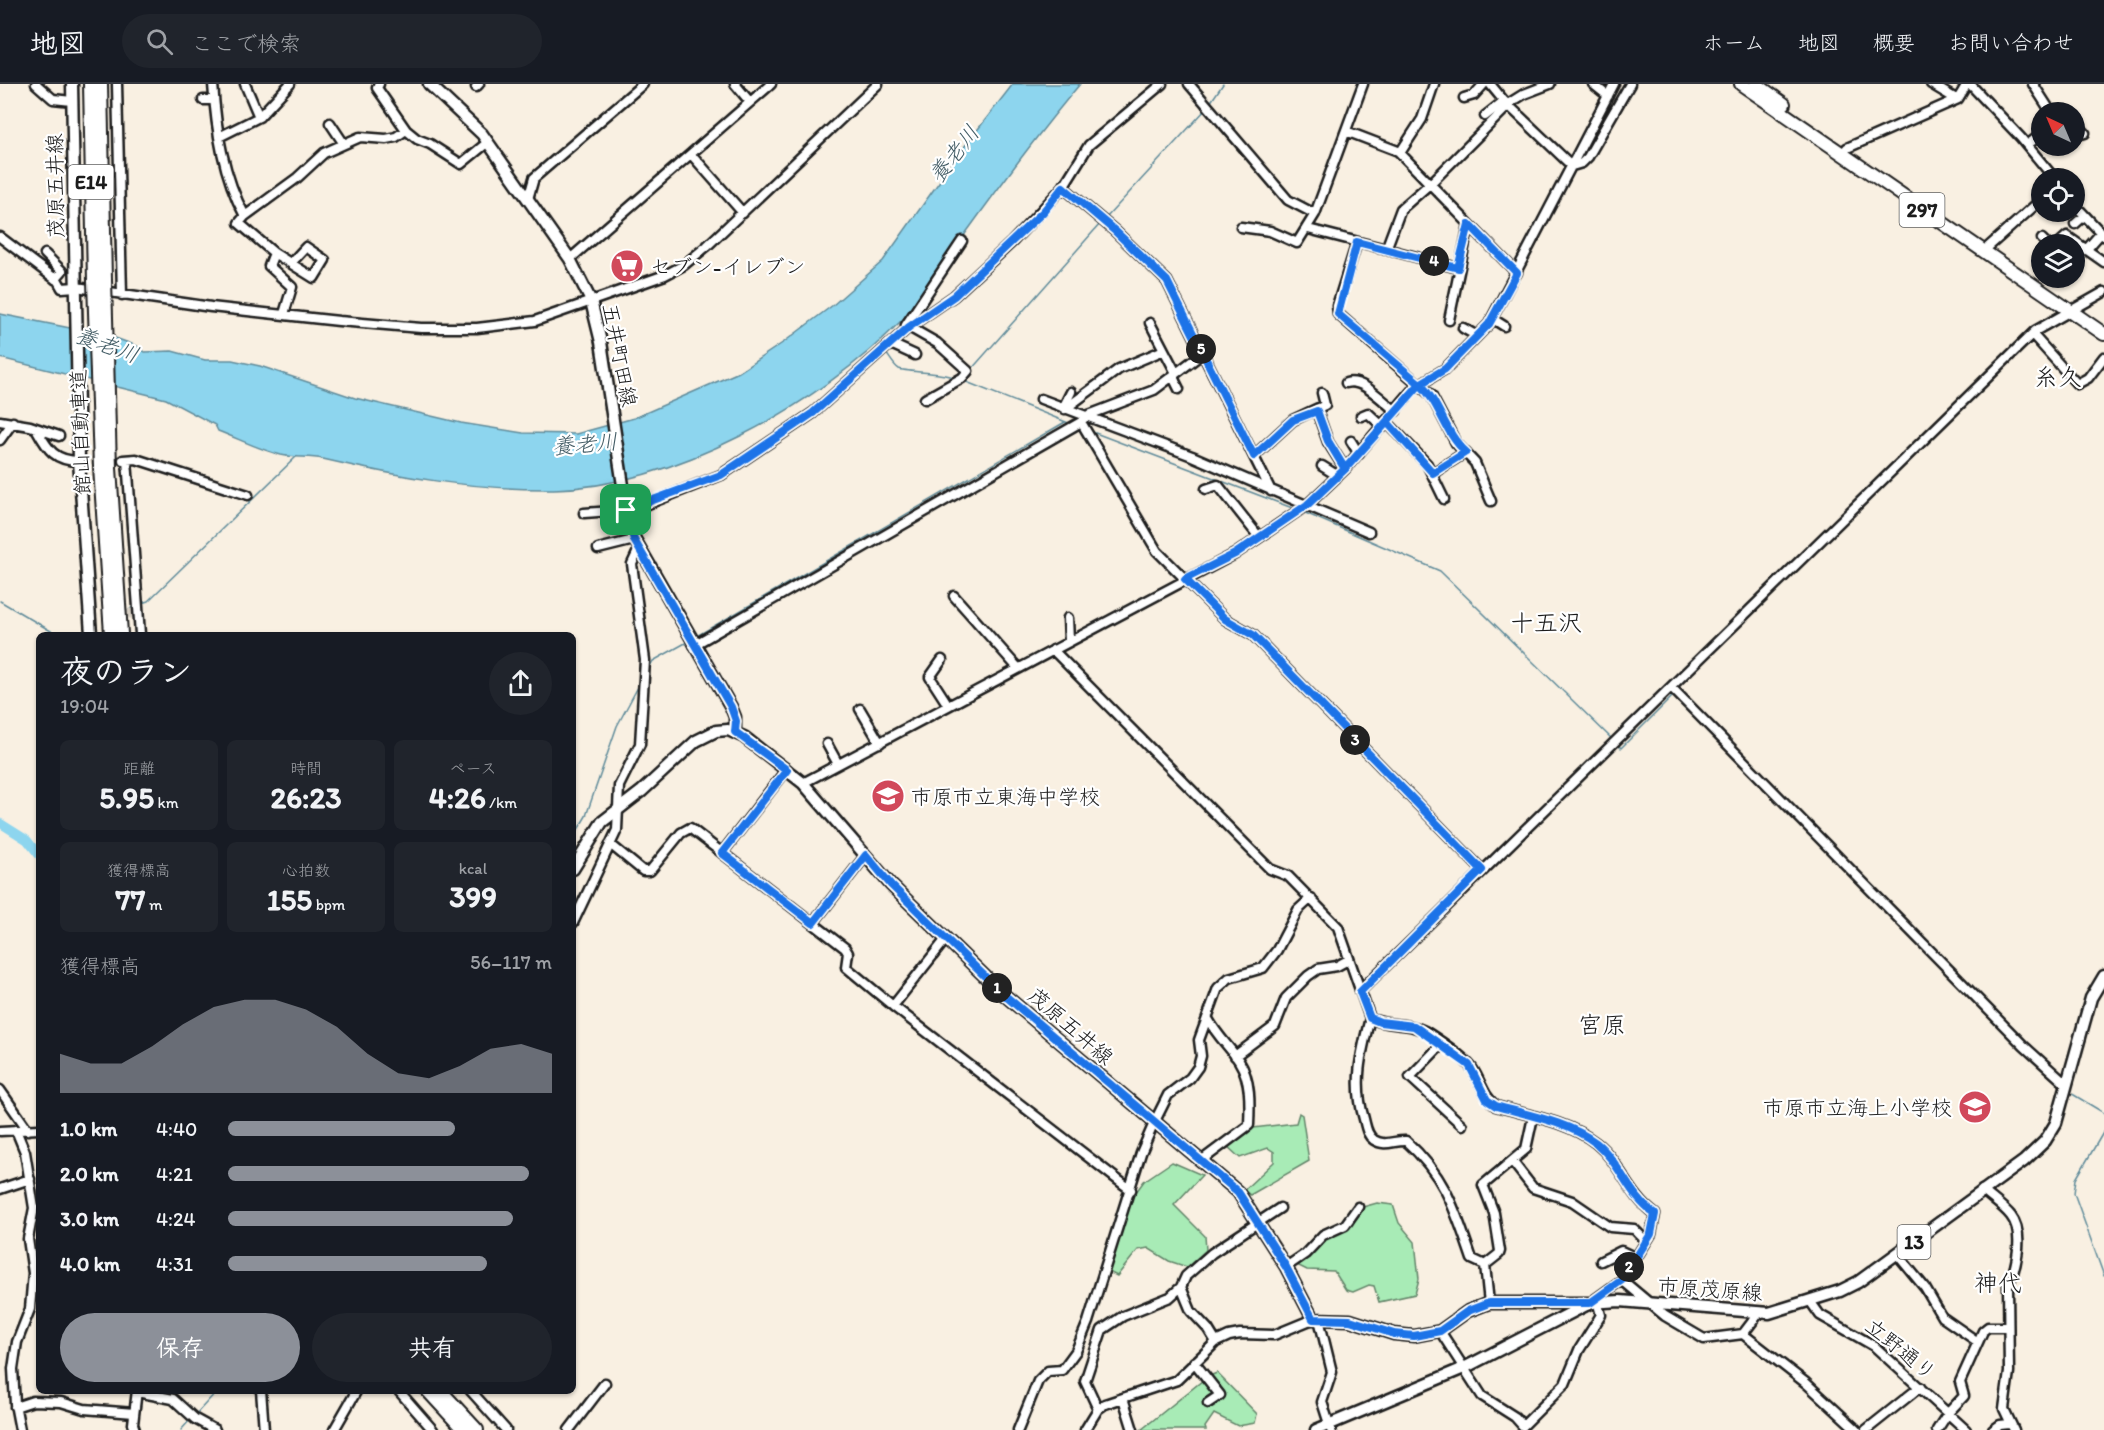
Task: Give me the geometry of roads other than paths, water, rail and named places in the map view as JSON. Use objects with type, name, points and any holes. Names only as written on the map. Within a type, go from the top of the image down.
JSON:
[{"type":"highway","name":"館山自動車道","points":[[90,84],[111,632]]},
{"type":"highway","name":"館山自動車道","points":[[99,280],[101,84]]},
{"type":"highway","name":"297","points":[[1741,84],[1845,151],[1987,248],[2104,334]]},
{"type":"highway","name":"297","points":[[1756,84],[1845,151],[2073,310],[2104,326]]},
{"type":"highway","name":"館山自動車道","points":[[105,467],[121,632]]},
{"type":"highway","points":[[432,1394],[464,1430]]},
{"type":"highway","points":[[444,1394],[477,1430]]},
{"type":"main road","name":"茂原五井線","points":[[72,84],[79,461]]},
{"type":"main road","name":"五井町田線","points":[[429,84],[469,120],[488,142],[570,259],[591,301],[601,342],[626,510],[637,545],[731,707],[736,721],[735,732]]},
{"type":"main road","points":[[79,461],[91,632]]},
{"type":"main road","points":[[576,864],[594,832],[618,807],[642,791],[705,734],[716,731],[735,732]]},
{"type":"main road","name":"茂原五井線","points":[[735,732],[803,783],[891,885],[1041,1027],[1238,1192],[1316,1319]]},
{"type":"main road","name":"市原茂原線","points":[[1593,1302],[1759,1312],[1779,1311],[1858,1282],[2024,1161],[2045,1141],[2056,1123],[2091,998],[2104,976]]},
{"type":"main road","points":[[1316,1319],[1350,1320],[1403,1336],[1440,1331],[1468,1311],[1489,1303],[1593,1302]]},
{"type":"main road","points":[[1316,1430],[1330,1428],[1464,1368],[1593,1302]]},
{"type":"street","points":[[36,84],[53,99],[72,101]]},
{"type":"street","points":[[117,84],[122,295]]},
{"type":"street","points":[[213,84],[219,137],[233,196],[244,216]]},
{"type":"street","points":[[245,84],[259,117]]},
{"type":"street","points":[[219,137],[259,117],[290,84]]},
{"type":"street","points":[[379,84],[377,88],[406,130],[461,164],[488,142]]},
{"type":"street","points":[[520,189],[644,84]]},
{"type":"street","points":[[735,84],[750,102]]},
{"type":"street","points":[[570,259],[771,84]]},
{"type":"street","points":[[0,237],[56,279],[62,288],[76,287],[122,295],[394,326],[477,328],[535,321],[665,274],[684,264],[743,213],[878,84]]},
{"type":"street","points":[[584,513],[626,510],[721,475],[813,413],[909,327],[954,296],[1043,212],[1063,187],[1089,145],[1162,84]]},
{"type":"street","points":[[1189,84],[1288,200],[1316,214]]},
{"type":"street","points":[[1241,227],[1270,231],[1297,243],[1316,214],[1363,84]]},
{"type":"street","points":[[1400,153],[1422,119],[1434,84]]},
{"type":"street","points":[[1464,98],[1474,94],[1484,84]]},
{"type":"street","points":[[1490,84],[1507,104],[1572,166]]},
{"type":"street","points":[[1485,116],[1524,94],[1550,84]]},
{"type":"street","points":[[1593,84],[1608,96]]},
{"type":"street","points":[[803,783],[1235,554],[1307,505],[1345,469],[1420,384],[1445,369],[1493,319],[1614,84]]},
{"type":"street","points":[[1572,166],[1582,163],[1588,157],[1630,84]]},
{"type":"street","points":[[1931,84],[1956,99]]},
{"type":"street","points":[[1845,151],[1956,99],[1969,84],[2046,168]]},
{"type":"street","points":[[2033,84],[2045,102]]},
{"type":"street","points":[[203,100],[214,100]]},
{"type":"street","points":[[1386,249],[1399,212],[1433,181],[1507,104]]},
{"type":"street","points":[[1603,105],[1615,111]]},
{"type":"street","points":[[330,123],[344,144]]},
{"type":"street","points":[[291,263],[274,253],[239,223],[244,216],[297,178],[324,153],[360,137],[396,137],[406,130]]},
{"type":"street","points":[[1346,131],[1400,153],[1517,273]]},
{"type":"street","points":[[2027,146],[2031,143]]},
{"type":"street","points":[[691,154],[743,213]]},
{"type":"street","points":[[528,199],[534,178]]},
{"type":"street","points":[[1063,187],[1115,231],[1167,281],[1271,491]]},
{"type":"street","points":[[1987,248],[2031,206]]},
{"type":"street","points":[[2085,217],[2102,235],[2086,250],[2104,262]]},
{"type":"street","points":[[1449,320],[1469,224]]},
{"type":"street","points":[[1308,229],[1458,268]]},
{"type":"street","points":[[925,399],[962,378],[968,371],[937,342],[906,324],[962,241]]},
{"type":"street","points":[[1357,242],[1338,314],[1431,395],[1456,443],[1475,464],[1491,501]]},
{"type":"street","points":[[274,253],[269,266],[292,287],[284,314]]},
{"type":"street","points":[[45,254],[62,271],[56,279]]},
{"type":"street","points":[[1360,992],[1482,870],[2032,334],[2104,292]]},
{"type":"street","points":[[1493,319],[1504,326]]},
{"type":"street","points":[[1150,323],[1164,350],[1179,389]]},
{"type":"street","points":[[1463,328],[1477,336]]},
{"type":"street","points":[[2032,334],[2077,384],[2088,378],[2104,357]]},
{"type":"street","points":[[891,344],[915,355]]},
{"type":"street","points":[[1064,408],[1089,393],[1119,369],[1164,350]]},
{"type":"street","points":[[694,645],[1084,419],[1154,390],[1203,352]]},
{"type":"street","points":[[1346,383],[1362,384],[1396,411]]},
{"type":"street","points":[[1064,408],[1075,390],[1089,393]]},
{"type":"street","points":[[1254,456],[1293,420],[1326,405],[1322,393]]},
{"type":"street","points":[[1041,399],[1084,419],[1192,456],[1370,532]]},
{"type":"street","points":[[1317,411],[1328,441],[1345,469]]},
{"type":"street","points":[[1361,416],[1368,412],[1385,424],[1433,473],[1444,498]]},
{"type":"street","points":[[1084,419],[1152,543],[1225,619],[1253,635],[1482,870]]},
{"type":"street","points":[[0,421],[13,422],[59,436]]},
{"type":"street","points":[[0,440],[13,422]]},
{"type":"street","points":[[37,430],[50,452],[59,459],[79,461]]},
{"type":"street","points":[[1351,441],[1359,454]]},
{"type":"street","points":[[1433,473],[1466,452]]},
{"type":"street","points":[[140,632],[125,460],[136,459],[248,495]]},
{"type":"street","points":[[1322,466],[1338,476]]},
{"type":"street","points":[[1206,489],[1218,485],[1259,537]]},
{"type":"street","points":[[576,917],[617,830],[619,786],[638,751],[644,716],[644,650],[632,564],[637,545],[598,549]]},
{"type":"street","points":[[954,596],[1018,668]]},
{"type":"street","points":[[1068,618],[1069,641]]},
{"type":"street","points":[[1053,650],[1270,869],[1288,876],[1338,927],[1370,1018],[1358,1077],[1361,1111],[1367,1132],[1374,1140],[1386,1144],[1406,1141],[1433,1167],[1451,1199],[1472,1259],[1485,1265]]},
{"type":"street","points":[[942,660],[930,677],[948,705]]},
{"type":"street","points":[[1671,687],[2024,1046],[2067,1085]]},
{"type":"street","points":[[860,709],[880,742]]},
{"type":"street","points":[[827,744],[838,764]]},
{"type":"street","points":[[722,853],[787,770]]},
{"type":"street","points":[[610,844],[643,871],[650,872],[686,828],[690,828],[844,948],[848,953],[846,967],[892,1006],[1131,1190]]},
{"type":"street","points":[[813,923],[866,855]]},
{"type":"street","points":[[1018,1430],[1038,1381],[1048,1371],[1062,1370],[1076,1350],[1088,1322],[1141,1153],[1168,1095],[1190,1078],[1197,1067],[1201,1056],[1199,1040],[1220,985],[1229,978],[1263,968],[1277,950],[1295,914],[1311,898]]},
{"type":"street","points":[[892,1006],[946,939]]},
{"type":"street","points":[[1235,1056],[1275,1026],[1286,998],[1308,976],[1318,969],[1337,966],[1348,960]]},
{"type":"street","points":[[1370,1018],[1380,1022],[1414,1026],[1442,1044],[1469,1065],[1487,1100],[1496,1106],[1575,1131],[1596,1143],[1642,1202],[1655,1214],[1653,1229],[1622,1280],[1593,1302],[1601,1316],[1579,1350],[1568,1380],[1523,1426],[1515,1417],[1482,1396],[1440,1331]]},
{"type":"street","points":[[1201,1161],[1249,1125],[1249,1089],[1245,1072],[1235,1056],[1219,1039],[1208,1019]]},
{"type":"street","points":[[1442,1044],[1410,1077],[1462,1125]]},
{"type":"street","points":[[0,1090],[28,1130]]},
{"type":"street","points":[[1485,1265],[1500,1251],[1494,1213],[1483,1185],[1526,1149],[1533,1117]]},
{"type":"street","points":[[0,1131],[36,1129]]},
{"type":"street","points":[[16,1130],[25,1152],[36,1208],[28,1239],[33,1273],[30,1309],[14,1357],[15,1407],[20,1430]]},
{"type":"street","points":[[1512,1161],[1533,1188],[1572,1200],[1610,1227],[1634,1229],[1645,1240]]},
{"type":"street","points":[[0,1189],[30,1179]]},
{"type":"street","points":[[1982,1190],[2012,1217],[2016,1229],[2017,1253],[2014,1274],[2008,1286],[2009,1372],[2004,1409],[2012,1427]]},
{"type":"street","points":[[1098,1409],[1085,1381],[1102,1330],[1135,1311],[1165,1299],[1181,1287],[1186,1276],[1212,1253],[1280,1208]]},
{"type":"street","points":[[1286,1267],[1305,1254],[1323,1236],[1345,1225],[1358,1208]]},
{"type":"street","points":[[1601,1261],[1621,1251],[1634,1257]]},
{"type":"street","points":[[1897,1254],[1925,1288],[1942,1317],[1978,1342]]},
{"type":"street","points":[[1485,1265],[1489,1303]]},
{"type":"street","points":[[1622,1280],[1665,1316],[1704,1339],[1743,1334],[1806,1383],[1857,1430]]},
{"type":"street","points":[[1181,1287],[1191,1311],[1208,1329],[1216,1342]]},
{"type":"street","name":"立野通り","points":[[1810,1301],[1820,1315],[1874,1346],[1966,1430]]},
{"type":"street","points":[[1743,1334],[1759,1312]]},
{"type":"street","points":[[1085,1430],[1098,1409],[1177,1380],[1216,1342],[1240,1334],[1274,1335],[1316,1319],[1325,1334],[1332,1372],[1322,1402],[1330,1428]]},
{"type":"street","points":[[1937,1430],[1948,1413],[1964,1396],[1960,1382],[1978,1342],[1988,1327],[2007,1327]]},
{"type":"street","points":[[1076,1350],[1094,1353]]},
{"type":"street","points":[[1194,1362],[1220,1395],[1208,1403]]},
{"type":"street","points":[[569,1430],[605,1383]]},
{"type":"street","points":[[1866,1430],[1920,1387]]},
{"type":"street","points":[[135,1430],[137,1394]]},
{"type":"street","points":[[162,1394],[173,1399],[195,1419],[215,1430]]},
{"type":"street","points":[[261,1394],[264,1430]]},
{"type":"street","points":[[334,1430],[355,1394]]},
{"type":"street","points":[[402,1394],[433,1430]]},
{"type":"street","points":[[474,1394],[506,1430]]},
{"type":"street","points":[[1123,1398],[1133,1430]]},
{"type":"street","points":[[15,1407],[33,1401],[60,1402],[84,1409],[134,1413]]},
{"type":"street","points":[[1993,1430],[2000,1425],[2012,1427]]},
{"type":"water","name":"養老川","points":[[1013,84],[1080,84],[1017,163],[902,320],[868,352],[787,410],[695,457],[647,473],[600,484],[554,489],[525,489],[437,481],[318,458],[281,455],[218,431],[215,425],[166,399],[0,358],[0,314],[110,336],[137,346],[144,352],[172,351],[205,360],[232,360],[260,366],[355,398],[461,423],[523,433],[576,434],[634,418],[739,372],[833,305],[883,261],[961,151]]},
{"type":"waterway","points":[[1210,103],[1223,84]]},
{"type":"waterway","points":[[1106,218],[1206,109]]},
{"type":"waterway","points":[[970,371],[1100,224]]},
{"type":"waterway","points":[[886,353],[899,369],[954,377]]},
{"type":"waterway","points":[[964,381],[1071,424]]},
{"type":"waterway","points":[[695,637],[1065,422]]},
{"type":"waterway","points":[[1090,431],[1295,509]]},
{"type":"waterway","points":[[142,603],[148,601],[297,456]]},
{"type":"waterway","points":[[1303,512],[1440,571],[1613,740]]},
{"type":"waterway","points":[[0,601],[53,632]]},
{"type":"waterway","points":[[125,613],[135,605]]},
{"type":"waterway","points":[[649,668],[653,661],[689,641]]},
{"type":"waterway","points":[[576,833],[586,816],[617,726],[639,685]]},
{"type":"waterway","points":[[1618,745],[1621,748],[1675,694]]},
{"type":"waterway","points":[[0,823],[27,840],[36,851]]},
{"type":"waterway","points":[[1962,988],[2017,1045]]},
{"type":"waterway","points":[[2053,1078],[2061,1085]]},
{"type":"waterway","points":[[2069,1092],[2104,1113]]},
{"type":"waterway","points":[[2104,1131],[2076,1179],[2074,1193],[2104,1276]]},
{"type":"waterway","points":[[196,1414],[214,1394]]},
{"type":"waterway","points":[[181,1430],[190,1420]]},
{"type":"tunnel","points":[[79,461],[123,461]]},
{"type":"tunnel","points":[[119,625],[134,609]]},
{"type":"place","name":"セブン-イレブン","points":[[627,266]]},
{"type":"place","name":"市原市立東海中学校","points":[[888,796]]},
{"type":"place","name":"市原市立海上小学校","points":[[1975,1107]]},
{"type":"district","name":"糸久","points":[[2058,376]]},
{"type":"district","name":"十五沢","points":[[1546,622]]},
{"type":"district","name":"宮原","points":[[1602,1024]]},
{"type":"district","name":"神代","points":[[1998,1282]]}]
